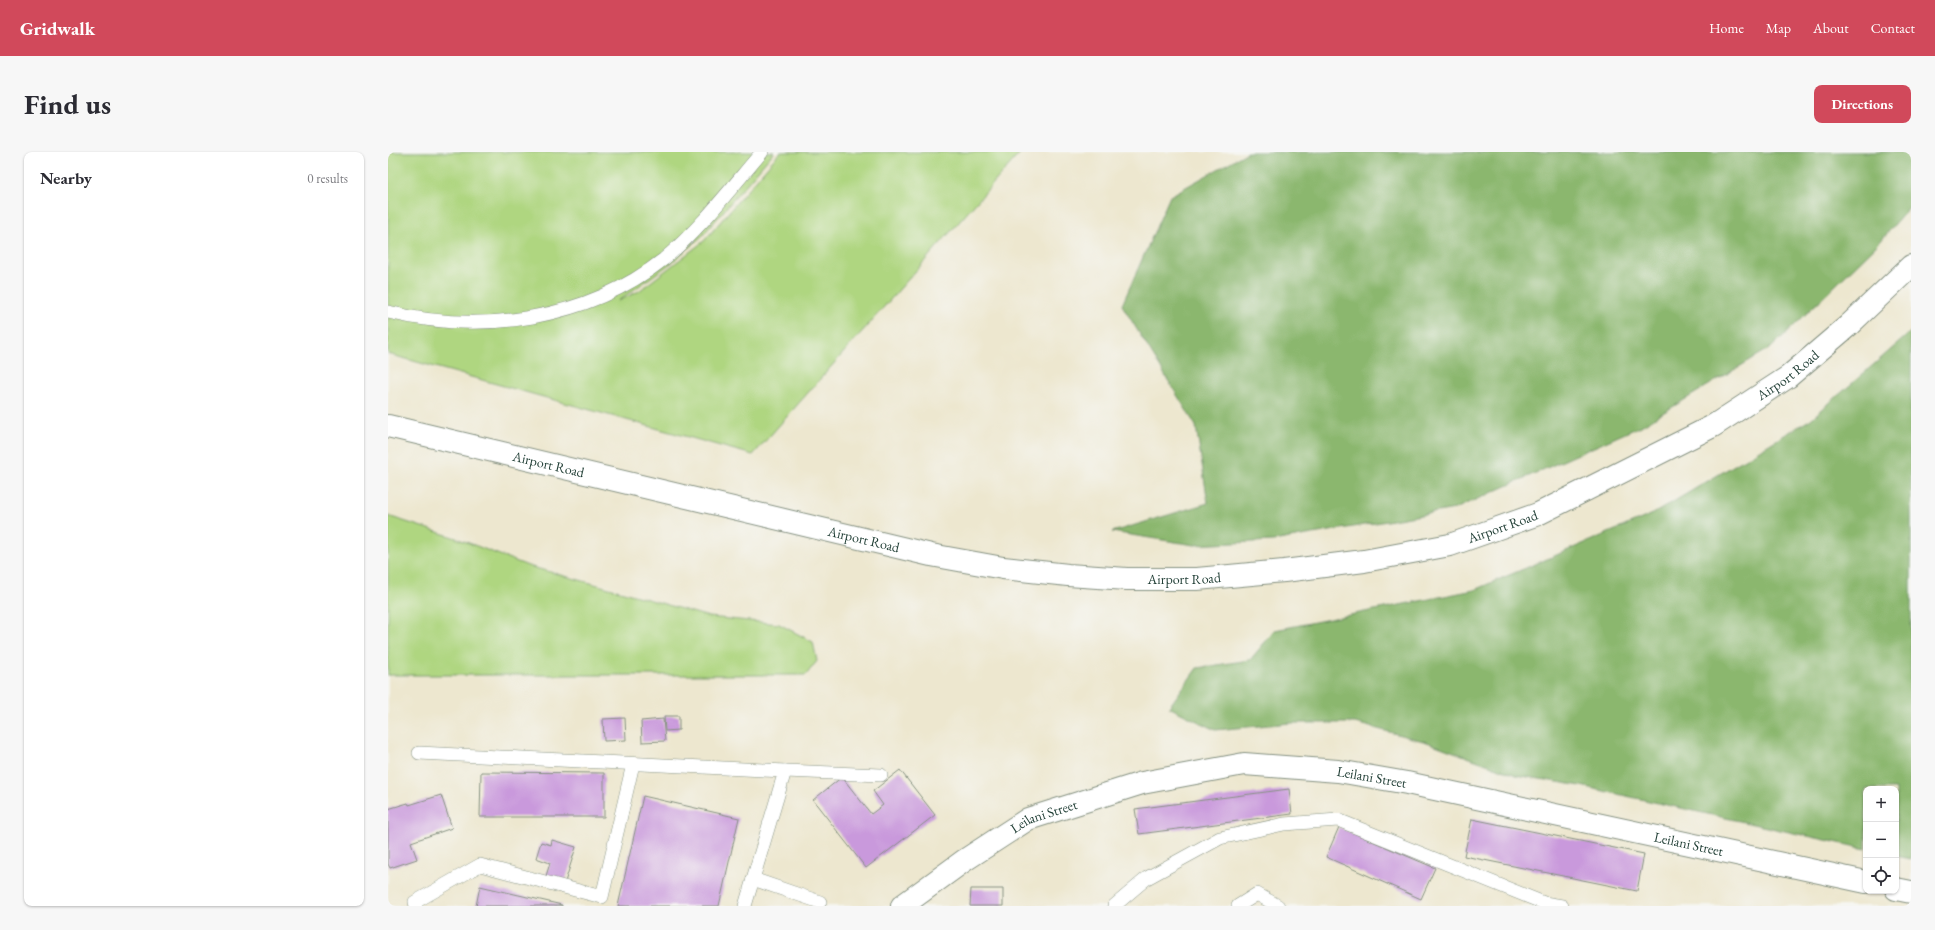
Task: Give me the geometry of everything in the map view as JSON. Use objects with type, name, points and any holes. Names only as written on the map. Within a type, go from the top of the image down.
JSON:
[{"type":"street","name":"Airport Road","points":[[388,426],[931,555],[1003,568],[1068,575],[1135,579],[1197,579],[1284,571],[1364,561],[1450,545],[1538,514],[1714,426],[1775,385],[1849,326],[1911,266]]},
{"type":"street","name":"Leilani Street","points":[[902,906],[965,860],[1028,819],[1142,783],[1244,764],[1338,771],[1407,783],[1863,881]]},
{"type":"street","points":[[1899,890],[1911,892]]},
{"type":"lane","points":[[388,312],[438,321],[478,323],[526,319],[566,309],[600,297],[630,281],[663,259],[687,238],[762,152]]},
{"type":"lane","points":[[419,753],[881,775]]},
{"type":"lane","points":[[416,906],[415,902],[480,865],[602,897],[633,764]]},
{"type":"lane","points":[[745,906],[785,771]]},
{"type":"lane","points":[[1114,906],[1147,878],[1220,838],[1284,824],[1338,820],[1544,903],[1562,906]]},
{"type":"lane","points":[[753,879],[820,902]]},
{"type":"lane","points":[[1238,906],[1257,894],[1278,906]]},
{"type":"green space","points":[[388,152],[774,152],[702,236],[671,263],[618,301],[639,291],[704,241],[780,152],[1021,152],[753,455],[388,354]]},
{"type":"green space","points":[[1248,152],[1911,152],[1911,205],[1879,243],[1772,347],[1641,426],[1455,509],[1273,541],[1194,545],[1112,532],[1208,503],[1196,426],[1122,305],[1170,196]]},
{"type":"green space","points":[[1911,332],[1911,859],[1899,857],[1899,786],[1863,786],[1863,848],[1581,786],[1516,775],[1427,742],[1355,723],[1291,723],[1215,730],[1169,707],[1197,668],[1250,660],[1275,630],[1474,590],[1653,514],[1811,419]]},
{"type":"green space","points":[[388,516],[456,538],[528,566],[709,617],[779,624],[813,642],[817,661],[806,675],[388,675]]},
{"type":"building","points":[[664,716],[679,716],[679,730],[665,731]]},
{"type":"building","points":[[625,718],[626,740],[604,741],[603,719]]},
{"type":"building","points":[[663,719],[665,741],[642,742],[641,721]]},
{"type":"building","points":[[900,770],[935,815],[866,868],[813,800],[842,777],[871,814],[883,805],[873,791]]},
{"type":"building","points":[[481,772],[604,773],[604,817],[480,817]]},
{"type":"building","points":[[1289,789],[1292,814],[1139,834],[1135,809]]},
{"type":"building","points":[[441,795],[452,828],[411,842],[417,859],[390,868],[388,864],[388,809],[408,803],[409,805]]},
{"type":"building","points":[[643,796],[739,818],[719,906],[618,906]]},
{"type":"building","points":[[1472,819],[1644,854],[1637,891],[1464,856]]},
{"type":"building","points":[[1339,827],[1435,868],[1421,899],[1326,857]]},
{"type":"building","points":[[552,840],[576,847],[565,882],[546,876],[550,863],[536,858],[541,842],[551,845]]},
{"type":"building","points":[[480,886],[562,905],[562,906],[476,906]]},
{"type":"building","points":[[971,889],[1003,889],[1003,906],[970,906]]}]
